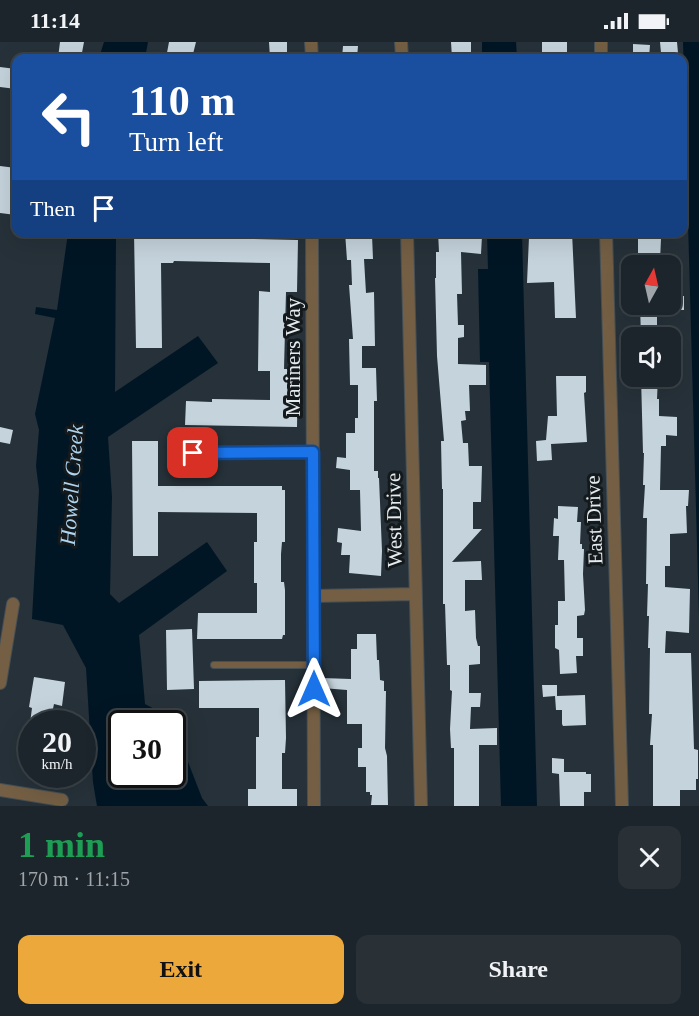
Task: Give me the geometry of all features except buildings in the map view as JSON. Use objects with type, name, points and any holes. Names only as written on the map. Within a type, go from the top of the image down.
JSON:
[{"type":"street","name":"Mariners Way","points":[[312,237],[314,806]]},
{"type":"street","name":"West Drive","points":[[407,237],[421,806]]},
{"type":"street","name":"East Drive","points":[[606,237],[622,806]]},
{"type":"street","points":[[314,596],[416,594]]},
{"type":"street","points":[[0,682],[13,604]]},
{"type":"street","points":[[0,790],[62,800]]},
{"type":"lane","points":[[193,453],[313,452]]},
{"type":"lane","points":[[214,665],[314,665]]},
{"type":"water","points":[[104,42],[148,42],[146,54],[100,54]]},
{"type":"water","points":[[482,42],[516,42],[517,54],[482,54]]},
{"type":"water","points":[[683,42],[699,42],[699,616],[687,186],[687,54],[683,54]]},
{"type":"water","name":"Howell Creek","points":[[67,237],[116,237],[115,392],[198,336],[218,363],[108,437],[112,497],[110,594],[119,603],[207,542],[227,571],[139,635],[145,704],[156,710],[108,710],[108,788],[186,788],[186,757],[202,798],[208,806],[97,806],[94,788],[96,788],[96,710],[89,710],[86,668],[63,625],[32,619],[39,490],[36,466],[39,430],[35,414],[55,318],[35,314],[36,307],[57,310]]},
{"type":"water","points":[[487,237],[522,237],[537,806],[501,806],[489,362],[480,362],[478,269],[488,269]]},
{"type":"route","points":[[193,453],[313,452],[314,689]]}]
